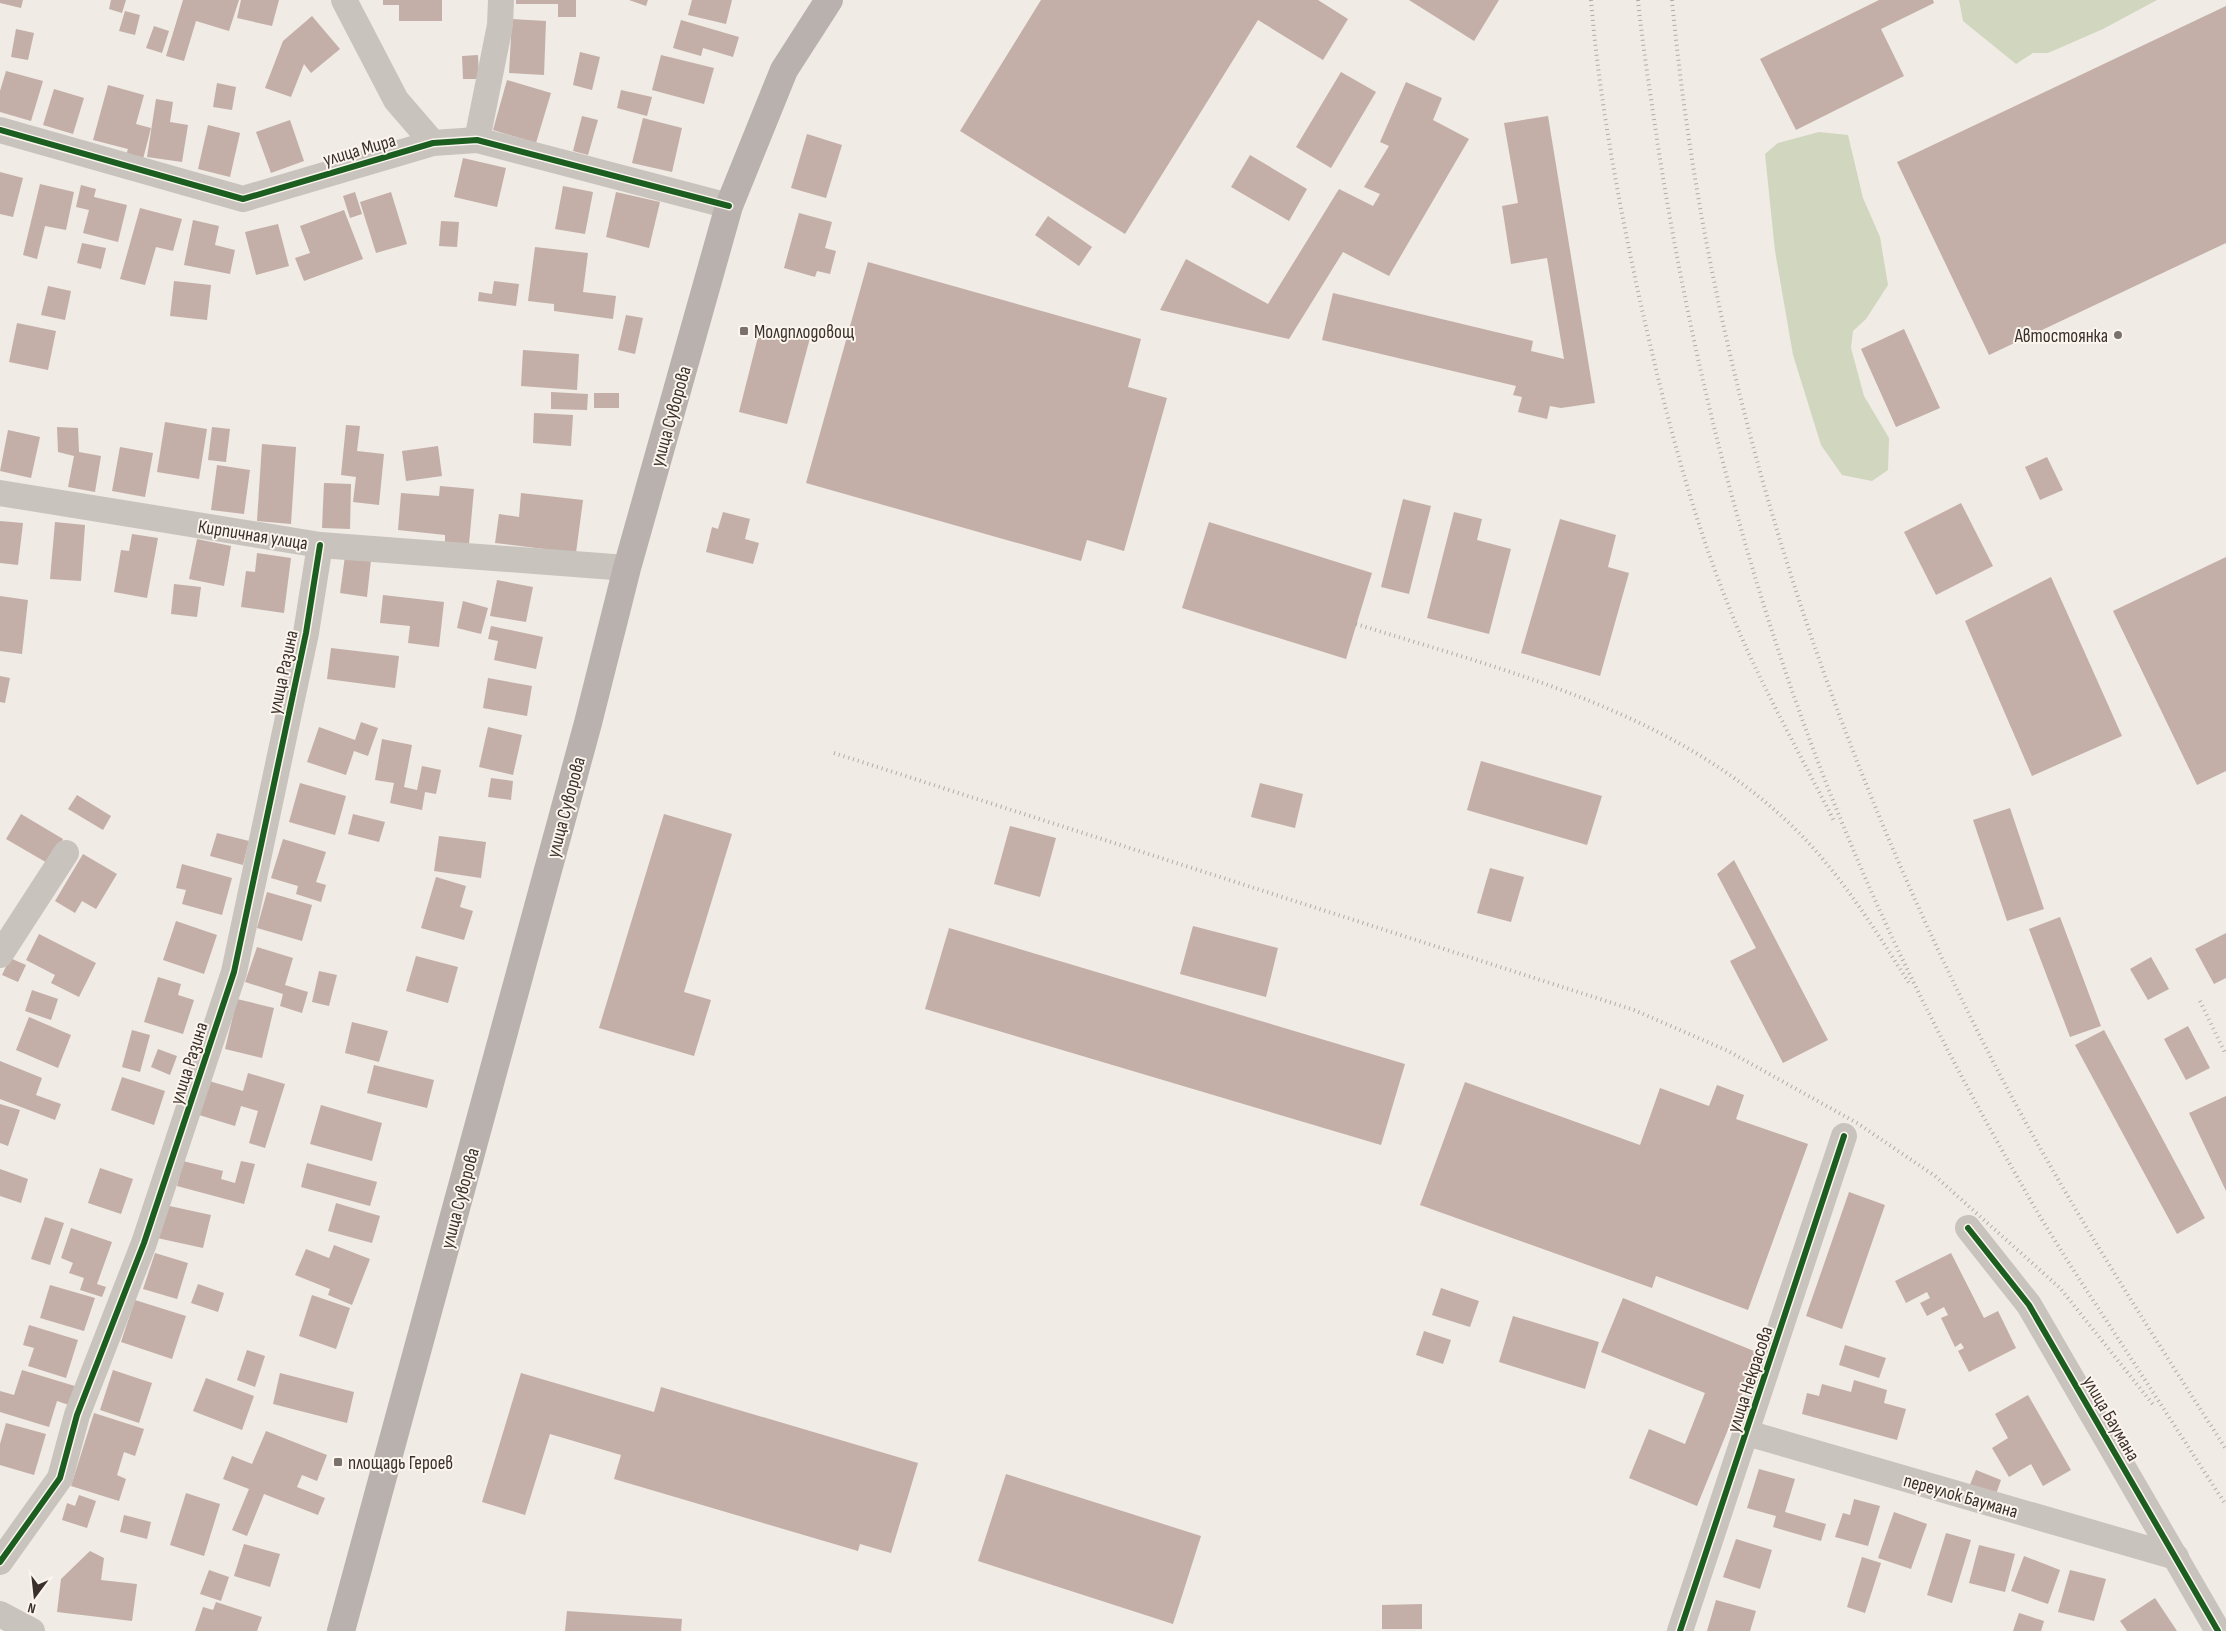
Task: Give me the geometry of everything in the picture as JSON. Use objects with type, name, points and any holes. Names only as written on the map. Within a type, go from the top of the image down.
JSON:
[{"type":"main road","name":"улица Суворова","points":[[341,1631],[588,723],[627,568],[729,206],[784,70],[829,0]]},
{"type":"street","points":[[344,0],[396,100],[433,143]]},
{"type":"street","points":[[477,140],[500,25],[501,0]]},
{"type":"street","name":"улица Мира","points":[[0,130],[243,199],[433,143],[477,140],[729,206]]},
{"type":"street","name":"Кирпичная улица","points":[[0,493],[320,544],[627,568]]},
{"type":"street","name":"улица Разина","points":[[0,1562],[60,1478],[77,1415],[144,1243],[234,972],[306,634],[320,544]]},
{"type":"street","points":[[0,955],[66,853]]},
{"type":"street","name":"улица Некрасова","points":[[1680,1631],[1844,1136]]},
{"type":"street","name":"улица Баумана","points":[[1968,1228],[2029,1305],[2218,1631]]},
{"type":"street","name":"переулок Баумана","points":[[1746,1433],[2176,1556]]},
{"type":"street","points":[[0,1614],[32,1631]]},
{"type":"green space","points":[[1959,0],[2157,0],[2103,29],[2048,53],[2033,53],[2016,64],[1963,21]]},
{"type":"green space","points":[[1819,132],[1848,135],[1863,198],[1880,237],[1888,285],[1866,319],[1853,331],[1851,348],[1864,396],[1889,438],[1888,470],[1872,481],[1842,475],[1821,445],[1793,355],[1775,251],[1765,154],[1778,143]]},
{"type":"building","points":[[0,0],[23,0],[21,8],[0,3]]},
{"type":"building","points":[[111,0],[126,0],[122,13],[109,9]]},
{"type":"building","points":[[183,0],[239,0],[229,31],[196,21],[184,61],[166,56]]},
{"type":"building","points":[[241,0],[279,0],[272,26],[237,18]]},
{"type":"building","points":[[383,0],[442,0],[442,21],[399,21],[399,5],[383,5]]},
{"type":"building","points":[[516,0],[576,0],[576,17],[558,17],[558,4],[516,4]]},
{"type":"building","points":[[629,0],[648,0],[646,6]]},
{"type":"building","points":[[692,0],[732,0],[726,24],[688,15]]},
{"type":"building","points":[[1041,0],[1318,0],[1348,19],[1323,60],[1258,20],[1125,234],[960,131]]},
{"type":"building","points":[[1409,0],[1499,0],[1474,41]]},
{"type":"building","points":[[1879,0],[1933,0],[1934,3],[1881,29],[1904,76],[1796,130],[1760,59]]},
{"type":"building","points":[[2226,6],[2226,243],[1989,355],[1897,162]]},
{"type":"building","points":[[125,11],[140,15],[135,35],[119,31]]},
{"type":"building","points":[[312,16],[340,49],[311,73],[304,64],[291,97],[265,88],[283,41]]},
{"type":"building","points":[[512,19],[546,21],[544,75],[509,73]]},
{"type":"building","points":[[681,20],[739,37],[733,57],[703,48],[701,56],[673,48]]},
{"type":"building","points":[[154,26],[169,31],[162,53],[146,48]]},
{"type":"building","points":[[16,29],[34,33],[28,60],[11,57]]},
{"type":"building","points":[[580,52],[600,57],[592,90],[573,85]]},
{"type":"building","points":[[478,55],[479,79],[463,79],[462,56]]},
{"type":"building","points":[[661,55],[714,68],[704,104],[652,90]]},
{"type":"building","points":[[6,71],[43,81],[31,121],[0,112],[0,91]]},
{"type":"building","points":[[1341,72],[1376,92],[1331,168],[1296,147]]},
{"type":"building","points":[[507,80],[551,93],[536,143],[493,130]]},
{"type":"building","points":[[1406,82],[1442,98],[1433,120],[1469,139],[1389,276],[1343,252],[1289,339],[1160,310],[1186,259],[1268,304],[1339,189],[1373,206],[1380,194],[1364,187],[1389,146],[1380,142]]},
{"type":"building","points":[[217,83],[236,87],[232,110],[213,107]]},
{"type":"building","points":[[108,85],[144,95],[136,124],[151,128],[143,159],[126,155],[128,149],[93,140]]},
{"type":"building","points":[[54,89],[84,98],[73,134],[43,125]]},
{"type":"building","points":[[621,90],[652,97],[647,116],[617,108]]},
{"type":"building","points":[[156,99],[173,102],[170,122],[188,125],[182,162],[147,157]]},
{"type":"building","points":[[582,116],[598,120],[588,155],[573,151]]},
{"type":"building","points":[[1548,116],[1595,403],[1561,408],[1550,406],[1547,419],[1518,412],[1522,397],[1513,395],[1516,386],[1322,340],[1333,293],[1533,341],[1531,351],[1564,359],[1547,258],[1511,264],[1502,206],[1518,203],[1504,123]]},
{"type":"building","points":[[643,118],[682,128],[672,172],[632,163]]},
{"type":"building","points":[[290,120],[304,161],[271,173],[256,132]]},
{"type":"building","points":[[208,125],[240,133],[230,177],[198,169]]},
{"type":"building","points":[[807,134],[842,145],[826,198],[791,188]]},
{"type":"building","points":[[1250,155],[1307,189],[1289,221],[1231,187]]},
{"type":"building","points":[[463,158],[506,168],[497,207],[454,197]]},
{"type":"building","points":[[0,172],[23,178],[13,217],[0,214]]},
{"type":"building","points":[[40,184],[74,192],[66,230],[45,226],[37,259],[23,255]]},
{"type":"building","points":[[81,185],[96,189],[94,197],[127,205],[118,242],[83,233],[89,210],[76,207]]},
{"type":"building","points":[[563,186],[593,192],[585,234],[555,229]]},
{"type":"building","points":[[355,192],[362,214],[350,218],[343,196]]},
{"type":"building","points":[[391,192],[407,244],[376,253],[360,202]]},
{"type":"building","points":[[616,192],[660,202],[649,248],[606,237]]},
{"type":"building","points":[[140,208],[182,219],[173,251],[156,247],[145,285],[120,279]]},
{"type":"building","points":[[344,210],[363,259],[304,281],[295,258],[310,253],[300,226]]},
{"type":"building","points":[[799,213],[832,222],[825,248],[836,251],[830,274],[817,271],[815,277],[784,268]]},
{"type":"building","points":[[1048,216],[1092,247],[1079,266],[1035,235]]},
{"type":"building","points":[[193,220],[219,226],[215,245],[235,250],[230,274],[184,265]]},
{"type":"building","points":[[441,221],[459,222],[457,247],[439,246]]},
{"type":"building","points":[[278,224],[289,266],[256,275],[245,232]]},
{"type":"building","points":[[82,243],[106,248],[101,269],[77,263]]},
{"type":"building","points":[[535,247],[588,253],[583,292],[616,296],[613,319],[554,311],[554,304],[528,301]]},
{"type":"building","points":[[868,262],[1141,339],[1128,387],[1167,398],[1124,551],[1087,540],[1081,561],[806,483]]},
{"type":"building","points":[[174,281],[211,285],[207,320],[170,316]]},
{"type":"building","points":[[494,281],[519,284],[516,306],[478,301],[479,292],[492,294]]},
{"type":"building","points":[[48,286],[71,291],[65,320],[41,315]]},
{"type":"building","points":[[626,315],[643,318],[635,354],[618,350]]},
{"type":"building","points":[[17,323],[56,331],[48,370],[9,362]]},
{"type":"building","points":[[761,325],[810,338],[787,424],[739,412]]},
{"type":"building","points":[[1904,329],[1940,408],[1896,427],[1861,349]]},
{"type":"building","points":[[523,350],[579,354],[577,390],[521,386]]},
{"type":"building","points":[[551,392],[588,394],[587,410],[551,409]]},
{"type":"building","points":[[594,393],[619,393],[619,408],[594,408]]},
{"type":"building","points":[[534,413],[573,415],[571,446],[533,443]]},
{"type":"building","points":[[165,422],[207,429],[199,479],[157,472]]},
{"type":"building","points":[[346,425],[360,426],[357,451],[384,454],[379,505],[353,502],[356,477],[341,475]]},
{"type":"building","points":[[57,427],[78,428],[79,452],[101,456],[95,492],[68,487],[74,456],[58,452]]},
{"type":"building","points":[[212,427],[230,429],[226,462],[208,460]]},
{"type":"building","points":[[8,430],[40,437],[31,478],[0,471]]},
{"type":"building","points":[[262,444],[296,447],[291,524],[257,521]]},
{"type":"building","points":[[438,446],[442,476],[406,481],[402,451]]},
{"type":"building","points":[[120,447],[153,453],[145,497],[112,491]]},
{"type":"building","points":[[2047,457],[2063,490],[2040,500],[2025,467]]},
{"type":"building","points":[[217,465],[250,470],[244,514],[211,510]]},
{"type":"building","points":[[324,483],[351,484],[350,529],[322,528]]},
{"type":"building","points":[[440,486],[474,489],[469,544],[445,542],[445,535],[398,530],[401,493],[439,496]]},
{"type":"building","points":[[521,493],[583,500],[576,553],[495,543],[499,514],[519,517]]},
{"type":"building","points":[[1403,499],[1431,506],[1409,594],[1381,587]]},
{"type":"building","points":[[1961,503],[1993,566],[1936,595],[1904,532]]},
{"type":"building","points":[[723,512],[750,519],[745,539],[759,543],[753,564],[706,552],[712,527],[718,529]]},
{"type":"building","points":[[1454,512],[1482,519],[1477,540],[1511,549],[1489,634],[1427,618]]},
{"type":"building","points":[[1560,519],[1616,535],[1608,567],[1629,573],[1600,676],[1521,653]]},
{"type":"building","points":[[0,521],[23,523],[18,565],[0,563]]},
{"type":"building","points":[[55,522],[85,525],[81,581],[50,579]]},
{"type":"building","points":[[1209,522],[1372,573],[1346,659],[1182,608]]},
{"type":"building","points":[[132,534],[158,538],[147,598],[114,592],[121,550],[129,551]]},
{"type":"building","points":[[197,539],[231,546],[224,586],[189,579]]},
{"type":"building","points":[[257,553],[291,558],[284,613],[241,607],[246,571],[255,572]]},
{"type":"building","points":[[345,556],[371,560],[367,597],[340,593]]},
{"type":"building","points":[[2226,557],[2226,771],[2197,785],[2113,611]]},
{"type":"building","points":[[2051,577],[2122,736],[2032,776],[1965,621]]},
{"type":"building","points":[[497,580],[533,587],[526,622],[490,616]]},
{"type":"building","points":[[174,584],[201,587],[197,617],[171,614]]},
{"type":"building","points":[[383,595],[444,602],[439,647],[408,643],[410,626],[380,623]]},
{"type":"building","points":[[0,596],[28,600],[22,654],[0,651]]},
{"type":"building","points":[[463,601],[488,608],[481,634],[457,628]]},
{"type":"building","points":[[491,626],[543,637],[536,669],[494,660],[498,641],[488,639]]},
{"type":"building","points":[[331,648],[399,656],[395,688],[327,679]]},
{"type":"building","points":[[0,676],[10,678],[5,703],[0,702]]},
{"type":"building","points":[[488,678],[532,686],[527,716],[483,708]]},
{"type":"building","points":[[361,722],[378,728],[368,756],[354,751],[346,775],[307,762],[319,727],[355,740]]},
{"type":"building","points":[[488,727],[522,735],[513,775],[479,767]]},
{"type":"building","points":[[382,739],[412,745],[404,787],[417,790],[422,766],[441,770],[436,794],[425,792],[422,810],[390,803],[394,783],[375,780]]},
{"type":"building","points":[[1481,761],[1602,796],[1587,845],[1467,810]]},
{"type":"building","points":[[491,778],[513,781],[511,800],[488,797]]},
{"type":"building","points":[[300,783],[346,796],[335,835],[289,822]]},
{"type":"building","points":[[1260,783],[1303,794],[1295,828],[1251,817]]},
{"type":"building","points":[[77,795],[111,816],[103,830],[68,809]]},
{"type":"building","points":[[2010,808],[2044,909],[2007,921],[1973,820]]},
{"type":"building","points":[[21,814],[63,839],[49,864],[6,839]]},
{"type":"building","points":[[353,814],[385,822],[379,842],[348,834]]},
{"type":"building","points":[[664,814],[732,834],[684,992],[711,1000],[694,1056],[599,1028]]},
{"type":"building","points":[[1010,826],[1056,838],[1040,897],[994,884]]},
{"type":"building","points":[[217,833],[249,841],[243,865],[210,856]]},
{"type":"building","points":[[439,836],[486,842],[481,878],[434,871]]},
{"type":"building","points":[[283,839],[326,852],[316,882],[326,885],[321,902],[296,894],[298,886],[271,878]]},
{"type":"building","points":[[83,854],[117,874],[96,909],[82,901],[75,913],[55,901]]},
{"type":"building","points":[[1734,860],[1828,1040],[1783,1063],[1730,961],[1756,948],[1717,874]]},
{"type":"building","points":[[182,864],[232,878],[222,915],[182,904],[186,890],[176,888]]},
{"type":"building","points":[[1490,868],[1524,877],[1511,922],[1477,913]]},
{"type":"building","points":[[436,877],[466,886],[460,907],[473,911],[464,940],[421,928]]},
{"type":"building","points":[[267,892],[312,905],[302,941],[257,928]]},
{"type":"building","points":[[2060,917],[2101,1026],[2070,1037],[2029,929]]},
{"type":"building","points":[[176,921],[217,935],[204,974],[163,960]]},
{"type":"building","points":[[1193,926],[1278,948],[1266,997],[1180,974]]},
{"type":"building","points":[[949,928],[1405,1064],[1381,1145],[925,1009]]},
{"type":"building","points":[[2226,933],[2226,978],[2214,984],[2195,949]]},
{"type":"building","points":[[39,934],[96,963],[79,997],[51,983],[55,975],[26,960]]},
{"type":"building","points":[[257,947],[293,958],[285,985],[308,992],[302,1013],[280,1006],[283,994],[245,982]]},
{"type":"building","points":[[416,956],[458,967],[448,1003],[406,991]]},
{"type":"building","points":[[2151,957],[2169,989],[2148,1000],[2130,969]]},
{"type":"building","points":[[10,958],[26,965],[18,982],[2,975]]},
{"type":"building","points":[[319,971],[337,975],[329,1006],[312,1002]]},
{"type":"building","points":[[158,977],[181,984],[178,995],[194,1000],[183,1034],[144,1022]]},
{"type":"building","points":[[32,990],[58,999],[51,1020],[25,1011]]},
{"type":"building","points":[[237,999],[274,1008],[262,1058],[225,1049]]},
{"type":"building","points":[[29,1017],[71,1035],[58,1068],[16,1050]]},
{"type":"building","points":[[352,1022],[388,1031],[379,1062],[345,1053]]},
{"type":"building","points":[[2188,1026],[2210,1068],[2186,1080],[2164,1039]]},
{"type":"building","points":[[132,1030],[150,1035],[140,1072],[122,1067]]},
{"type":"building","points":[[2104,1030],[2205,1218],[2177,1234],[2075,1045]]},
{"type":"building","points":[[158,1049],[177,1056],[170,1075],[151,1067]]},
{"type":"building","points":[[0,1061],[42,1078],[36,1095],[61,1104],[55,1120],[0,1099]]},
{"type":"building","points":[[374,1065],[434,1080],[427,1108],[367,1093]]},
{"type":"building","points":[[248,1073],[285,1084],[265,1148],[249,1143],[258,1111],[241,1106],[235,1126],[199,1115],[209,1081],[243,1091]]},
{"type":"building","points":[[122,1077],[165,1091],[154,1125],[111,1110]]},
{"type":"building","points":[[1465,1082],[1640,1145],[1660,1088],[1709,1106],[1717,1085],[1744,1095],[1736,1119],[1808,1144],[1748,1310],[1656,1276],[1652,1288],[1420,1205]]},
{"type":"building","points":[[2226,1096],[2226,1191],[2189,1113]]},
{"type":"building","points":[[0,1104],[20,1110],[8,1146],[0,1143]]},
{"type":"building","points":[[321,1105],[382,1123],[372,1161],[310,1144]]},
{"type":"building","points":[[183,1161],[223,1171],[221,1179],[235,1183],[241,1161],[255,1164],[244,1204],[177,1186]]},
{"type":"building","points":[[307,1163],[377,1182],[370,1206],[301,1187]]},
{"type":"building","points":[[100,1168],[133,1179],[121,1214],[88,1203]]},
{"type":"building","points":[[0,1169],[28,1179],[21,1203],[0,1196]]},
{"type":"building","points":[[1849,1192],[1885,1205],[1842,1329],[1806,1316]]},
{"type":"building","points":[[336,1203],[380,1216],[372,1243],[328,1231]]},
{"type":"building","points":[[165,1205],[211,1215],[203,1248],[157,1238]]},
{"type":"building","points":[[45,1217],[64,1223],[50,1265],[31,1259]]},
{"type":"building","points":[[71,1228],[112,1242],[97,1284],[106,1287],[102,1297],[80,1290],[84,1278],[69,1273],[73,1263],[61,1258]]},
{"type":"building","points":[[334,1245],[370,1259],[352,1305],[328,1295],[330,1289],[295,1275],[306,1249],[329,1258]]},
{"type":"building","points":[[155,1253],[188,1263],[177,1299],[143,1289]]},
{"type":"building","points":[[1951,1253],[1984,1318],[1998,1311],[2016,1348],[1969,1372],[1958,1351],[1964,1348],[1961,1343],[1955,1347],[1941,1318],[1948,1315],[1944,1307],[1927,1316],[1920,1303],[1930,1298],[1927,1292],[1906,1303],[1895,1281]]},
{"type":"building","points":[[198,1284],[224,1293],[218,1312],[191,1303]]},
{"type":"building","points":[[50,1285],[95,1298],[84,1331],[40,1318]]},
{"type":"building","points":[[1441,1288],[1479,1301],[1470,1327],[1432,1315]]},
{"type":"building","points":[[312,1295],[350,1308],[336,1349],[299,1336]]},
{"type":"building","points":[[1623,1298],[1759,1353],[1697,1506],[1629,1478],[1649,1429],[1685,1444],[1705,1393],[1601,1352]]},
{"type":"building","points":[[135,1300],[186,1316],[172,1359],[121,1342]]},
{"type":"building","points":[[1513,1316],[1599,1342],[1585,1389],[1499,1362]]},
{"type":"building","points":[[29,1325],[78,1340],[66,1378],[28,1366],[34,1348],[23,1345]]},
{"type":"building","points":[[1424,1331],[1451,1340],[1443,1364],[1416,1355]]},
{"type":"building","points":[[1845,1345],[1886,1358],[1879,1378],[1839,1365]]},
{"type":"building","points":[[247,1350],[265,1356],[255,1387],[237,1380]]},
{"type":"building","points":[[22,1370],[78,1387],[72,1406],[57,1401],[49,1427],[0,1412],[0,1391],[14,1395]]},
{"type":"building","points":[[113,1370],[152,1383],[139,1423],[100,1410]]},
{"type":"building","points":[[280,1373],[354,1392],[347,1423],[273,1404]]},
{"type":"building","points":[[521,1373],[654,1412],[661,1387],[918,1463],[891,1553],[860,1544],[858,1551],[614,1479],[621,1455],[550,1434],[525,1515],[482,1502]]},
{"type":"building","points":[[206,1378],[254,1396],[242,1430],[193,1411]]},
{"type":"building","points":[[1854,1380],[1887,1390],[1884,1403],[1906,1409],[1897,1440],[1802,1414],[1807,1393],[1819,1396],[1822,1384],[1851,1392]]},
{"type":"building","points":[[2028,1395],[2071,1470],[2043,1486],[2031,1464],[2009,1477],[1992,1448],[2008,1438],[1995,1414]]},
{"type":"building","points":[[94,1413],[144,1429],[135,1456],[124,1452],[117,1475],[126,1479],[119,1501],[71,1486]]},
{"type":"building","points":[[6,1423],[46,1434],[34,1475],[0,1465],[0,1444]]},
{"type":"building","points":[[266,1431],[327,1455],[317,1481],[302,1475],[297,1487],[325,1498],[318,1515],[264,1494],[247,1536],[232,1530],[249,1489],[223,1479],[232,1456],[252,1464]]},
{"type":"building","points":[[1759,1469],[1795,1479],[1785,1512],[1826,1524],[1821,1541],[1773,1527],[1776,1516],[1747,1508]]},
{"type":"building","points":[[1976,1470],[2001,1480],[1996,1494],[1967,1492]]},
{"type":"building","points":[[1006,1474],[1201,1536],[1173,1624],[978,1561]]},
{"type":"building","points":[[186,1493],[220,1504],[204,1556],[170,1545]]},
{"type":"building","points":[[79,1495],[96,1501],[87,1528],[62,1520],[67,1503],[75,1506]]},
{"type":"building","points":[[1854,1499],[1880,1506],[1868,1546],[1835,1537],[1843,1513],[1850,1515]]},
{"type":"building","points":[[1894,1512],[1927,1524],[1911,1569],[1878,1558]]},
{"type":"building","points":[[124,1515],[151,1522],[147,1539],[120,1532]]},
{"type":"building","points":[[1946,1533],[1971,1540],[1952,1603],[1927,1595]]},
{"type":"building","points":[[1736,1539],[1772,1550],[1760,1589],[1723,1577]]},
{"type":"building","points":[[244,1544],[280,1554],[270,1587],[234,1576]]},
{"type":"building","points":[[1979,1545],[2015,1554],[2005,1592],[1969,1583]]},
{"type":"building","points":[[90,1551],[104,1558],[101,1580],[137,1584],[132,1621],[57,1612],[61,1579]]},
{"type":"building","points":[[2024,1556],[2060,1570],[2048,1604],[2011,1591]]},
{"type":"building","points":[[1862,1557],[1881,1563],[1865,1613],[1847,1607]]},
{"type":"building","points":[[209,1570],[229,1577],[221,1601],[200,1594]]},
{"type":"building","points":[[2070,1570],[2106,1579],[2094,1621],[2058,1612]]},
{"type":"building","points":[[2155,1598],[2177,1631],[2127,1631],[2120,1621]]},
{"type":"building","points":[[1716,1600],[1756,1611],[1750,1631],[1707,1631]]},
{"type":"building","points":[[216,1602],[262,1617],[257,1631],[195,1631],[203,1607],[213,1610]]},
{"type":"building","points":[[1422,1604],[1422,1629],[1382,1629],[1382,1605]]},
{"type":"building","points":[[567,1611],[682,1619],[681,1631],[565,1631]]},
{"type":"building","points":[[2019,1613],[2044,1621],[2041,1631],[2013,1631]]},
{"type":"railway","points":[[1591,0],[1604,109],[1622,216],[1656,371],[1690,495],[1717,577],[1744,643],[1835,823]]},
{"type":"railway","points":[[1638,0],[1658,146],[1673,235],[1710,412],[1758,587],[1786,673],[1817,758],[1850,842],[1909,974],[1976,1103],[2057,1245],[2226,1505]]},
{"type":"railway","points":[[1672,0],[1688,135],[1712,269],[1741,401],[1778,532],[1820,661],[1868,789],[1921,914],[2008,1089],[2097,1246],[2226,1449]]},
{"type":"railway","points":[[1356,624],[1530,679],[1587,700],[1642,724],[1694,752],[1744,786],[1791,825],[1825,861],[1855,901],[1909,983]]},
{"type":"railway","points":[[834,753],[1634,1010],[1728,1051],[1857,1123],[1935,1176],[2060,1288],[2155,1407]]},
{"type":"railway","points":[[2200,1001],[2226,1055]]},
{"type":"cycle path","points":[[0,130],[243,199],[433,143],[477,140],[729,206]]},
{"type":"cycle path","points":[[0,1562],[60,1478],[77,1415],[144,1243],[234,972],[306,633],[320,545]]},
{"type":"cycle path","points":[[1680,1631],[1844,1136]]},
{"type":"cycle path","points":[[1968,1228],[2029,1305],[2218,1631]]},
{"type":"place","name":"Молдплодовощ","points":[[744,331]]},
{"type":"place","name":"Автостоянка","points":[[2118,335]]},
{"type":"place","name":"площадь Героев","points":[[338,1462]]}]
